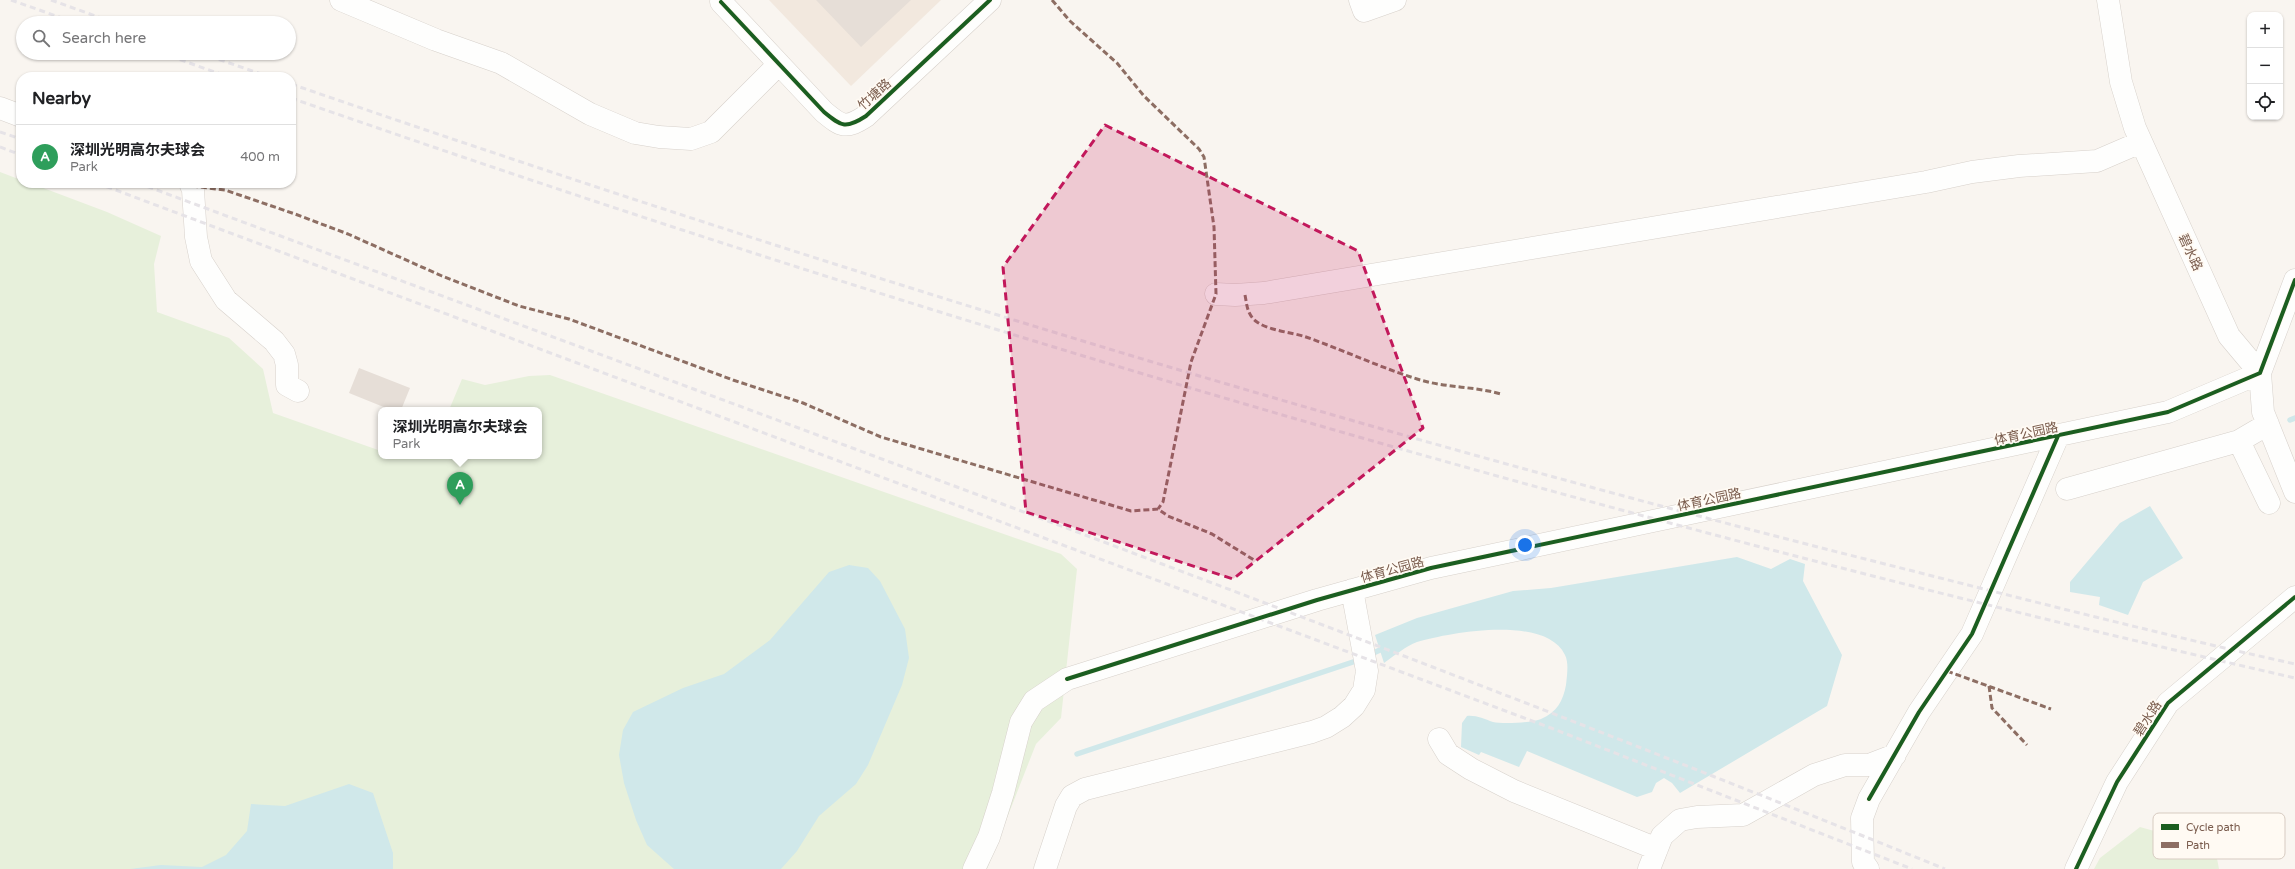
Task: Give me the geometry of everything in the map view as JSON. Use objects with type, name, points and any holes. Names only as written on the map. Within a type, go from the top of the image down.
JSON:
[{"type":"street","points":[[341,0],[436,40],[501,63],[590,114],[635,133],[659,138],[691,138],[711,132],[779,64]]},
{"type":"street","name":"竹塘路","points":[[721,2],[834,120],[852,125],[866,116],[990,0]]},
{"type":"street","points":[[1360,0],[1364,11],[1395,0]]},
{"type":"street","name":"碧水路","points":[[2108,0],[2121,82],[2141,142],[2229,336],[2260,373]]},
{"type":"street","points":[[0,108],[16,114]]},
{"type":"street","points":[[1216,294],[1235,295],[1264,293],[1926,182],[1972,172],[2019,166],[2097,161],[2141,142]]},
{"type":"street","points":[[192,188],[197,251],[204,266],[226,300],[242,316],[274,341],[284,354],[287,365],[287,385],[298,391]]},
{"type":"street","points":[[2295,280],[2260,373],[2263,412],[2295,492]]},
{"type":"street","name":"体育公园路","points":[[974,869],[988,837],[1003,793],[1021,722],[1034,700],[1067,679],[1352,590],[1430,568],[2168,412],[2260,373]]},
{"type":"street","points":[[2067,489],[2238,441],[2268,424]]},
{"type":"street","points":[[1868,869],[1863,862],[1862,818],[1869,799],[1919,712],[1972,634],[2058,436]]},
{"type":"street","points":[[2238,441],[2269,503]]},
{"type":"street","points":[[1045,869],[1066,806],[1072,796],[1085,789],[1326,727],[1342,717],[1360,698],[1364,690],[1367,671],[1352,590]]},
{"type":"street","name":"碧水路","points":[[2076,869],[2117,782],[2168,703],[2295,598]]},
{"type":"street","points":[[1439,739],[1448,754],[1471,769],[1501,785],[1657,849]]},
{"type":"street","points":[[1649,869],[1662,836],[1680,820],[1696,817],[1743,815],[1814,775],[1845,764],[1869,766],[1895,755]]},
{"type":"highlighted area","points":[[1105,125],[1358,251],[1423,428],[1233,579],[1026,512],[1003,267]]},
{"type":"shaded area","points":[[769,0],[941,0],[851,86]]},
{"type":"green space","points":[[0,172],[16,178],[16,188],[43,188],[107,212],[161,236],[154,264],[157,312],[229,338],[263,369],[273,413],[378,450],[378,459],[542,459],[542,407],[450,407],[462,379],[485,385],[529,376],[550,375],[1061,554],[1077,569],[1061,718],[1036,744],[987,869],[0,869]]},
{"type":"green space","points":[[2140,827],[2153,831],[2153,859],[2217,859],[2219,869],[2094,869],[2100,858]]},
{"type":"water","points":[[2150,506],[2183,558],[2143,582],[2128,615],[2099,605],[2100,597],[2070,592],[2070,582],[2120,523]]},
{"type":"water","points":[[1737,557],[1771,569],[1790,559],[1805,564],[1803,581],[1842,655],[1827,706],[1680,793],[1672,783],[1664,778],[1656,783],[1652,792],[1637,797],[1527,751],[1519,767],[1481,752],[1479,755],[1461,747],[1462,723],[1467,716],[1477,717],[1497,723],[1524,722],[1541,719],[1555,709],[1561,701],[1565,691],[1567,662],[1565,655],[1555,643],[1539,635],[1519,631],[1474,631],[1452,634],[1417,642],[1384,663],[1375,635],[1417,618],[1513,591],[1551,588]]},
{"type":"water","points":[[849,565],[868,568],[880,581],[905,629],[909,658],[902,685],[868,765],[856,784],[819,816],[797,851],[781,869],[674,869],[647,845],[636,820],[624,783],[619,755],[623,730],[633,712],[683,688],[724,674],[770,640],[829,572]]},
{"type":"water","points":[[349,784],[373,793],[393,853],[393,869],[130,869],[161,865],[202,867],[226,855],[247,831],[251,804],[285,806]]},
{"type":"building","points":[[816,0],[911,0],[861,47]]},
{"type":"building","points":[[359,368],[410,388],[402,407],[384,407],[349,393]]},
{"type":"waterway","points":[[2290,420],[2295,418]]},
{"type":"waterway","points":[[1369,655],[1380,650]]},
{"type":"waterway","points":[[1077,754],[1359,660]]},
{"type":"railway","points":[[11,0],[56,16]]},
{"type":"railway","points":[[51,0],[96,16]]},
{"type":"railway","points":[[181,60],[215,72]]},
{"type":"railway","points":[[220,60],[255,72]]},
{"type":"railway","points":[[296,86],[487,151],[881,279],[1278,399],[1477,456],[1676,510],[2190,640],[2295,664]]},
{"type":"railway","points":[[296,100],[538,182],[786,263],[1035,341],[1285,416],[1536,487],[1788,554],[2041,618],[2295,678]]},
{"type":"railway","points":[[0,132],[16,137]]},
{"type":"railway","points":[[0,147],[16,153]]},
{"type":"railway","points":[[110,188],[1551,728],[1912,869]]},
{"type":"railway","points":[[151,188],[818,435],[1270,605],[1496,691],[1945,869]]},
{"type":"marked path","points":[[1052,0],[1070,21],[1117,63],[1144,96],[1199,149],[1204,157],[1214,227],[1216,294],[1191,362],[1163,502],[1158,509]]},
{"type":"marked path","points":[[208,188],[225,190],[295,214],[348,234],[442,276],[519,306],[569,319],[733,380],[803,403],[881,437],[1131,511],[1158,509],[1168,516],[1212,534],[1254,560]]},
{"type":"marked path","points":[[1245,295],[1248,310],[1251,316],[1262,325],[1306,337],[1417,379],[1438,384],[1490,391],[1501,394]]},
{"type":"marked path","points":[[1947,671],[2051,709]]},
{"type":"marked path","points":[[1989,686],[1992,708],[2027,745]]},
{"type":"cycle path","points":[[721,2],[824,112],[835,121],[849,124],[854,123],[866,116],[990,0]]},
{"type":"cycle path","points":[[1067,679],[1317,600],[1431,568],[2168,412],[2260,373],[2295,280]]},
{"type":"cycle path","points":[[1869,799],[1919,712],[1972,634],[2058,436]]},
{"type":"cycle path","points":[[2076,869],[2117,782],[2168,703],[2295,597]]},
{"type":"place","name":"深圳光明高尔夫球会","points":[[460,505]]}]
